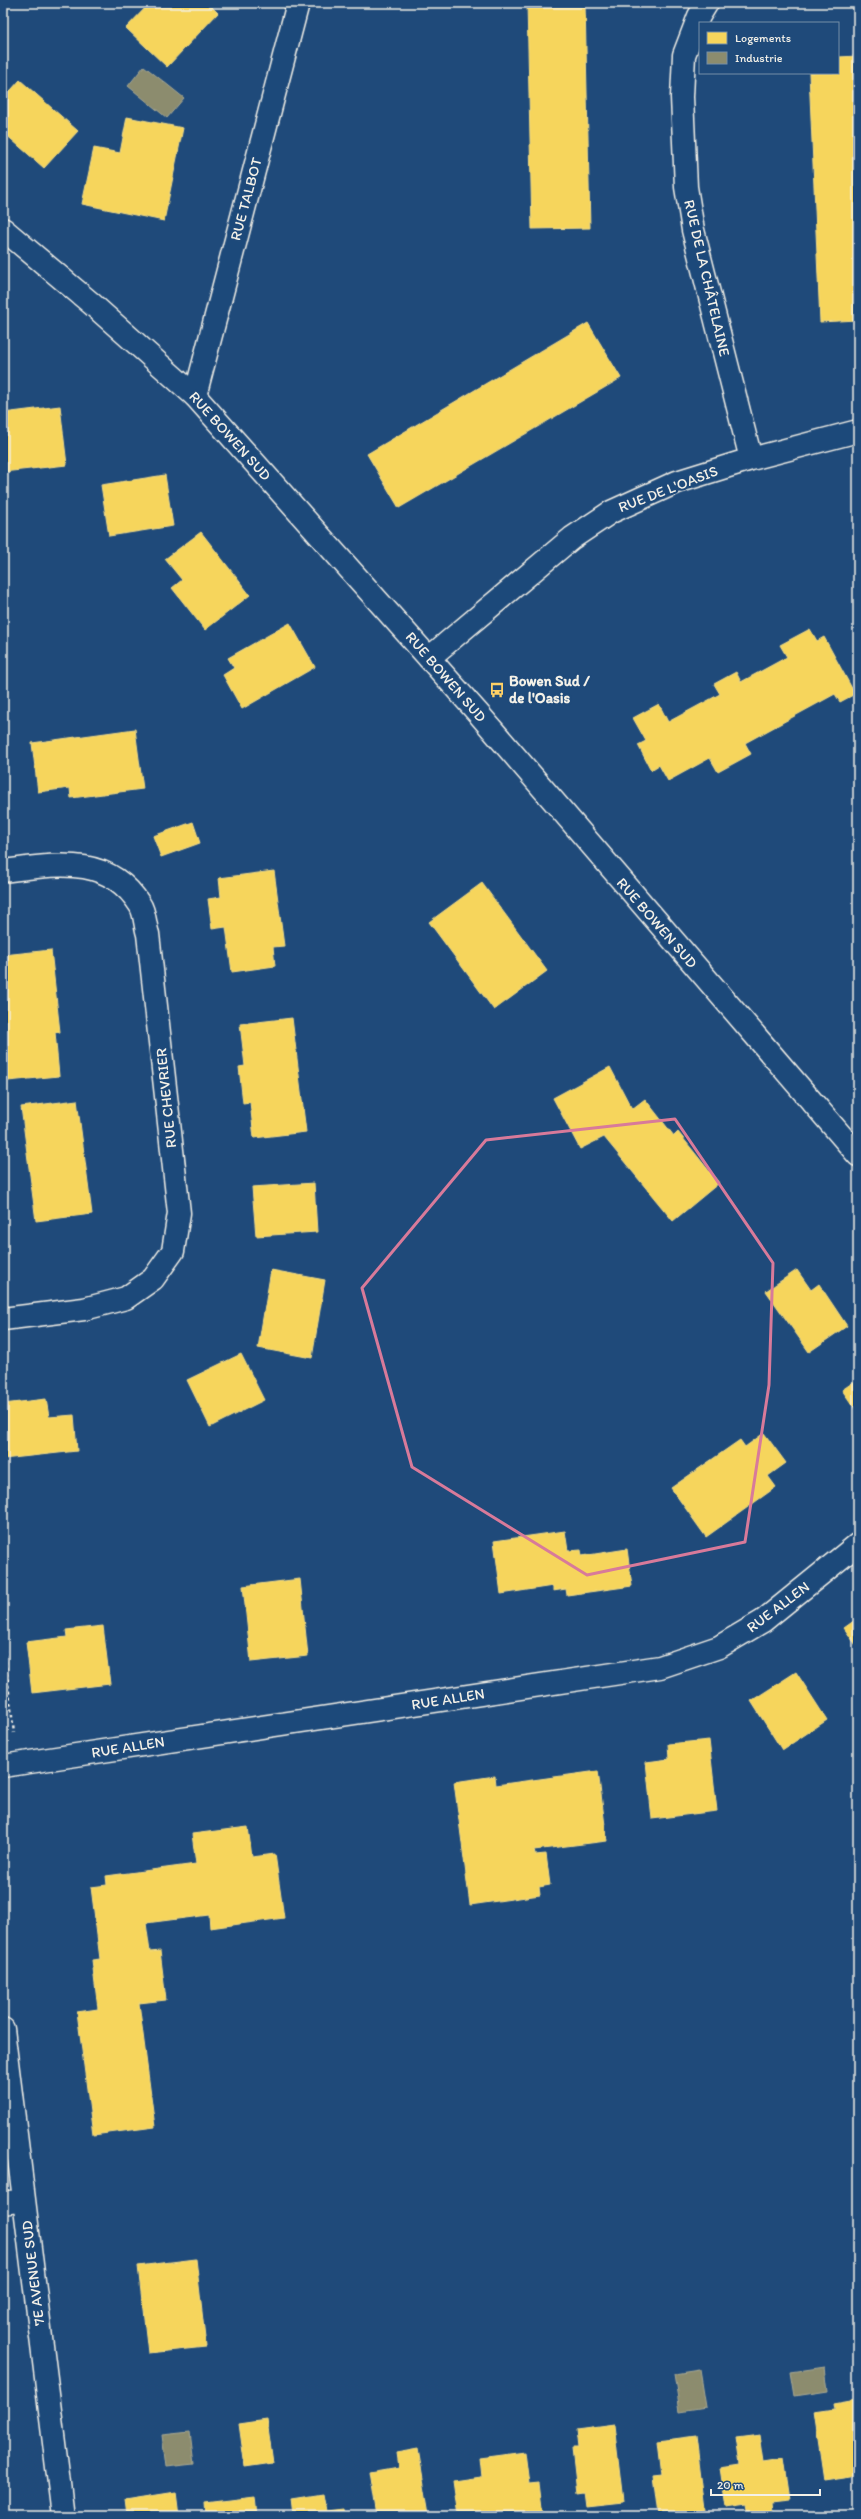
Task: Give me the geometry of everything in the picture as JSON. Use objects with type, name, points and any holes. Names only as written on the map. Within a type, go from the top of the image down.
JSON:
[{"type":"street","name":"RUE TALBOT","points":[[195,396],[298,3]]},
{"type":"street","name":"RUE DE LA CHÂTELAINE","points":[[707,3],[684,55],[682,98],[686,187],[693,230],[751,459]]},
{"type":"street","name":"RUE BOWEN SUD","points":[[3,229],[92,304],[195,396],[429,658],[858,1155]]},
{"type":"street","name":"RUE DE L'OASIS","points":[[429,658],[572,538],[611,512],[677,482],[751,459],[858,431]]},
{"type":"street","name":"RUE CHEVRIER","points":[[3,871],[63,864],[96,868],[123,885],[141,905],[148,934],[179,1213],[173,1250],[153,1279],[126,1298],[84,1309],[3,1319]]},
{"type":"street","name":"RUE ALLEN","points":[[10,1765],[660,1667],[719,1647],[763,1621],[858,1544]]},
{"type":"street","name":"7E AVENUE SUD","points":[[3,2030],[63,2516]]},
{"type":"street","points":[[3,2203],[24,2200]]},
{"type":"path","points":[[3,1642],[10,1765]]},
{"type":"highlighted area","points":[[675,1119],[773,1263],[769,1385],[745,1542],[587,1575],[412,1467],[362,1288],[486,1140]]},
{"type":"building: Logements","points":[[150,3],[208,3],[218,13],[167,67],[126,28]]},
{"type":"building: Logements","points":[[527,3],[585,3],[590,228],[532,229]]},
{"type":"building: Logements","points":[[858,56],[858,320],[820,322],[809,74],[839,74],[839,57]]},
{"type":"building: Logements","points":[[20,80],[78,131],[44,168],[3,132],[3,99]]},
{"type":"building: Logements","points":[[127,117],[183,128],[164,221],[82,204],[94,148],[120,153]]},
{"type":"building: Logements","points":[[588,323],[621,378],[399,508],[367,454]]},
{"type":"building: Logements","points":[[60,406],[67,465],[3,472],[3,413]]},
{"type":"building: Logements","points":[[165,475],[173,526],[109,536],[101,485]]},
{"type":"building: Logements","points":[[201,532],[250,595],[205,630],[172,588],[182,580],[165,559]]},
{"type":"building: Logements","points":[[290,623],[315,667],[242,709],[223,675],[234,668],[228,658]]},
{"type":"building: Logements","points":[[810,629],[817,641],[824,637],[855,694],[840,702],[835,694],[745,743],[751,754],[718,772],[710,758],[668,781],[659,765],[651,770],[638,745],[646,741],[633,718],[659,704],[668,722],[720,694],[714,684],[736,672],[741,682],[787,657],[780,645]]},
{"type":"building: Logements","points":[[135,729],[143,789],[71,798],[70,788],[38,792],[32,743]]},
{"type":"building: Logements","points":[[193,822],[200,843],[161,857],[153,836]]},
{"type":"building: Logements","points":[[274,871],[284,946],[273,947],[275,966],[232,972],[226,927],[212,929],[208,899],[221,897],[219,878]]},
{"type":"building: Logements","points":[[482,883],[547,971],[494,1010],[429,922]]},
{"type":"building: Logements","points":[[51,950],[60,1032],[55,1032],[59,1076],[8,1081],[3,1037],[3,955]]},
{"type":"building: Logements","points":[[292,1018],[306,1132],[254,1138],[250,1102],[243,1103],[239,1067],[245,1066],[240,1024]]},
{"type":"building: Logements","points":[[610,1067],[632,1109],[645,1099],[674,1136],[678,1132],[719,1183],[673,1221],[604,1137],[580,1149],[553,1098]]},
{"type":"building: Logements","points":[[77,1100],[92,1214],[36,1221],[21,1107]]},
{"type":"building: Logements","points":[[314,1183],[317,1232],[256,1236],[252,1187]]},
{"type":"building: Logements","points":[[271,1270],[325,1280],[312,1358],[258,1348]]},
{"type":"building: Logements","points":[[797,1270],[811,1290],[819,1284],[847,1326],[809,1352],[766,1291]]},
{"type":"building: Logements","points":[[241,1354],[264,1400],[210,1427],[187,1380]]},
{"type":"building: Logements","points":[[858,1379],[858,1413],[842,1390]]},
{"type":"building: Logements","points":[[46,1399],[49,1417],[74,1415],[77,1451],[3,1459],[3,1404]]},
{"type":"building: Logements","points":[[764,1433],[786,1463],[768,1476],[776,1487],[706,1537],[671,1488],[740,1440],[745,1447]]},
{"type":"building: Logements","points":[[565,1531],[568,1551],[581,1550],[582,1556],[627,1549],[632,1586],[567,1595],[566,1589],[553,1591],[553,1586],[501,1594],[494,1541]]},
{"type":"building: Logements","points":[[300,1579],[308,1656],[251,1662],[243,1586]]},
{"type":"building: Logements","points":[[858,1618],[858,1648],[844,1628]]},
{"type":"building: Logements","points":[[103,1626],[110,1684],[32,1693],[26,1642],[67,1637],[66,1630]]},
{"type":"building: Logements","points":[[796,1672],[827,1720],[782,1750],[751,1701]]},
{"type":"building: Logements","points":[[709,1740],[717,1811],[652,1819],[646,1762],[669,1759],[668,1744]]},
{"type":"building: Logements","points":[[598,1771],[607,1841],[534,1850],[535,1855],[546,1854],[550,1885],[539,1887],[540,1895],[470,1905],[454,1782],[495,1776],[496,1785]]},
{"type":"building: Logements","points":[[248,1827],[252,1857],[275,1854],[284,1918],[210,1928],[209,1915],[146,1923],[150,1952],[160,1951],[166,2000],[139,2003],[155,2127],[93,2135],[77,2012],[98,2009],[92,1960],[100,1959],[91,1887],[107,1885],[106,1876],[196,1864],[192,1834]]},
{"type":"building: Logements","points":[[196,2259],[206,2347],[148,2353],[138,2266]]},
{"type":"building: Logements","points":[[856,2400],[858,2476],[824,2481],[814,2413],[835,2410],[834,2404]]},
{"type":"building: Logements","points":[[267,2420],[273,2463],[245,2467],[239,2424]]},
{"type":"building: Logements","points":[[614,2425],[623,2502],[586,2506],[584,2491],[577,2492],[572,2448],[578,2448],[576,2430]]},
{"type":"building: Logements","points":[[760,2435],[764,2462],[783,2459],[789,2500],[771,2502],[772,2512],[749,2516],[747,2505],[726,2508],[720,2468],[740,2465],[736,2438]]},
{"type":"building: Logements","points":[[696,2436],[705,2510],[658,2515],[653,2476],[662,2475],[658,2441]]},
{"type":"building: Logements","points":[[418,2449],[429,2514],[376,2516],[369,2472],[398,2467],[396,2453]]},
{"type":"building: Logements","points":[[525,2452],[529,2484],[539,2483],[543,2516],[459,2516],[454,2481],[481,2477],[479,2458]]},
{"type":"building: Logements","points":[[176,2492],[179,2516],[127,2516],[125,2500]]},
{"type":"building: Logements","points":[[323,2494],[326,2511],[343,2509],[344,2516],[293,2516],[291,2499]]},
{"type":"building: Logements","points":[[255,2497],[257,2516],[206,2516],[205,2503]]},
{"type":"building: Industrie","points":[[144,66],[184,98],[167,118],[128,86]]},
{"type":"building: Industrie","points":[[825,2367],[828,2391],[795,2396],[791,2372]]},
{"type":"building: Industrie","points":[[700,2370],[706,2407],[680,2411],[674,2374]]},
{"type":"building: Industrie","points":[[190,2432],[194,2464],[166,2467],[162,2435]]},
{"type":"place","name":"Bowen Sud / de l'Oasis","points":[[497,690]]}]
